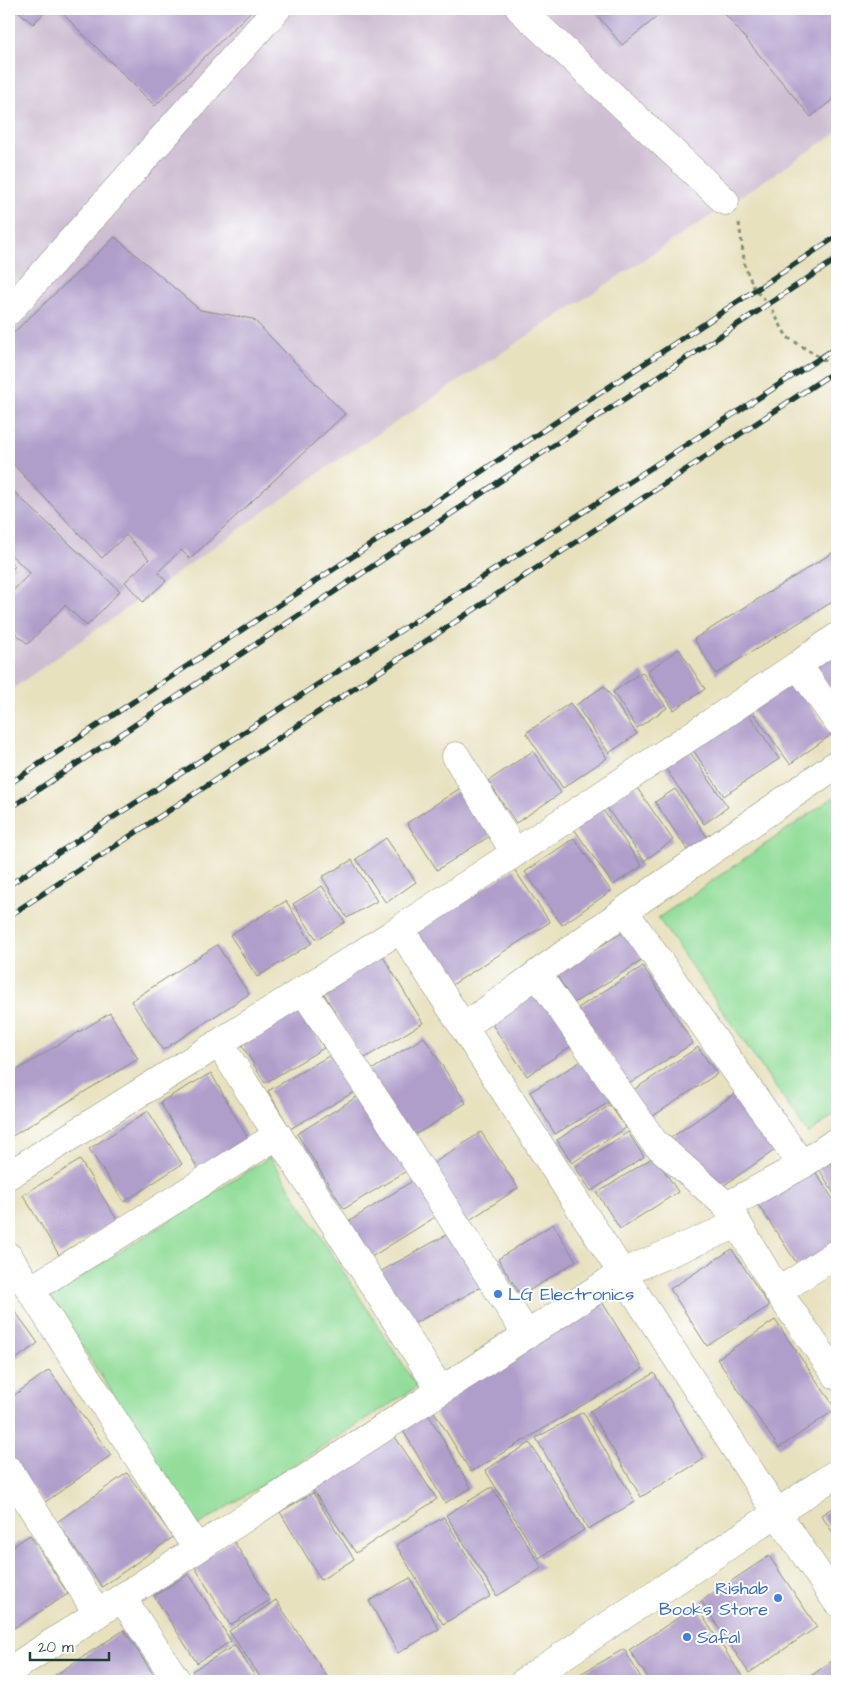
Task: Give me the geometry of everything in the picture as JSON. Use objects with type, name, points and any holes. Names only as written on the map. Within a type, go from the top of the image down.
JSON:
[{"type":"street","points":[[9,311],[277,9]]},
{"type":"street","points":[[520,9],[725,201]]},
{"type":"street","points":[[9,1175],[400,929],[798,665],[837,637]]},
{"type":"street","points":[[798,665],[837,721]]},
{"type":"street","points":[[456,756],[515,853]]},
{"type":"street","points":[[464,1027],[624,911],[837,764]]},
{"type":"street","points":[[624,911],[802,1165]]},
{"type":"street","points":[[400,929],[777,1513],[837,1602]]},
{"type":"street","points":[[537,974],[654,1142],[733,1215],[778,1292],[837,1376]]},
{"type":"street","points":[[303,990],[386,1115],[527,1335]]},
{"type":"street","points":[[219,1043],[441,1391]]},
{"type":"street","points":[[30,1290],[278,1135]]},
{"type":"street","points":[[9,1671],[622,1273],[733,1215],[837,1141]]},
{"type":"street","points":[[778,1292],[837,1253]]},
{"type":"street","points":[[9,1257],[197,1548]]},
{"type":"street","points":[[9,1470],[97,1613]]},
{"type":"street","points":[[524,1681],[837,1472]]},
{"type":"street","points":[[122,1598],[176,1681]]},
{"type":"path","points":[[725,201],[736,213],[745,267],[755,290],[769,304],[787,338],[837,370]]},
{"type":"shaded area","points":[[9,9],[837,9],[837,133],[335,462],[9,691]]},
{"type":"green space","points":[[837,795],[837,1113],[808,1134],[658,918]]},
{"type":"green space","points":[[270,1157],[417,1387],[197,1526],[50,1296]]},
{"type":"building","points":[[16,9],[48,9],[33,24]]},
{"type":"building","points":[[58,9],[253,9],[155,106]]},
{"type":"building","points":[[604,9],[667,9],[622,45],[597,15]]},
{"type":"building","points":[[721,9],[837,9],[837,96],[811,117]]},
{"type":"building","points":[[115,237],[200,310],[253,319],[345,414],[190,559],[181,550],[158,572],[166,581],[143,602],[125,582],[149,559],[126,535],[102,558],[9,460],[9,337]]},
{"type":"building","points":[[9,487],[120,591],[87,626],[65,605],[28,644],[14,632],[9,638],[9,595],[30,573],[9,553]]},
{"type":"building","points":[[837,550],[837,599],[716,674],[694,639]]},
{"type":"building","points":[[9,560],[15,566],[9,573]]},
{"type":"building","points":[[837,645],[837,699],[812,662]]},
{"type":"building","points":[[679,649],[705,689],[674,710],[647,671]]},
{"type":"building","points":[[642,672],[667,708],[637,728],[613,692]]},
{"type":"building","points":[[790,678],[831,735],[790,764],[749,707]]},
{"type":"building","points":[[604,686],[637,734],[609,753],[576,705]]},
{"type":"building","points":[[570,703],[607,758],[563,788],[526,733]]},
{"type":"building","points":[[744,707],[779,759],[724,796],[689,744]]},
{"type":"building","points":[[685,745],[728,807],[704,824],[661,762]]},
{"type":"building","points":[[533,751],[561,793],[516,823],[488,781]]},
{"type":"building","points":[[468,783],[499,830],[437,870],[407,823]]},
{"type":"building","points":[[635,785],[673,840],[644,861],[605,805]]},
{"type":"building","points":[[675,789],[711,843],[691,855],[655,802]]},
{"type":"building","points":[[600,806],[642,866],[613,885],[572,826]]},
{"type":"building","points":[[386,838],[416,882],[386,903],[356,859]]},
{"type":"building","points":[[574,838],[611,891],[562,925],[525,872]]},
{"type":"building","points":[[352,860],[377,901],[347,918],[322,877]]},
{"type":"building","points":[[514,869],[550,922],[452,985],[416,932]]},
{"type":"building","points":[[322,886],[345,922],[317,940],[293,904]]},
{"type":"building","points":[[286,901],[312,943],[257,977],[230,935]]},
{"type":"building","points":[[625,931],[643,960],[574,1003],[556,974]]},
{"type":"building","points":[[217,945],[249,994],[163,1050],[131,1001]]},
{"type":"building","points":[[381,953],[423,1023],[363,1059],[321,989]]},
{"type":"building","points":[[643,966],[693,1043],[629,1084],[578,1008]]},
{"type":"building","points":[[542,984],[580,1040],[527,1076],[489,1020]]},
{"type":"building","points":[[299,1007],[324,1048],[265,1083],[240,1042]]},
{"type":"building","points":[[110,1013],[138,1059],[9,1138],[9,1075]]},
{"type":"building","points":[[424,1037],[466,1103],[410,1138],[368,1072]]},
{"type":"building","points":[[698,1047],[717,1074],[650,1118],[632,1091]]},
{"type":"building","points":[[334,1053],[356,1091],[290,1129],[268,1091]]},
{"type":"building","points":[[590,1056],[615,1099],[555,1134],[530,1092]]},
{"type":"building","points":[[211,1073],[250,1142],[199,1171],[160,1102]]},
{"type":"building","points":[[366,1091],[413,1167],[344,1209],[297,1134]]},
{"type":"building","points":[[736,1093],[775,1150],[720,1188],[669,1139]]},
{"type":"building","points":[[610,1105],[626,1128],[572,1163],[557,1140]]},
{"type":"building","points":[[148,1111],[182,1164],[124,1202],[89,1149]]},
{"type":"building","points":[[481,1132],[518,1188],[462,1225],[425,1169]]},
{"type":"building","points":[[628,1132],[644,1157],[591,1191],[575,1167]]},
{"type":"building","points":[[837,1155],[837,1199],[818,1167]]},
{"type":"building","points":[[655,1156],[678,1192],[620,1229],[597,1193]]},
{"type":"building","points":[[80,1160],[117,1220],[59,1255],[23,1195]]},
{"type":"building","points":[[812,1167],[837,1205],[837,1244],[800,1268],[757,1203]]},
{"type":"building","points":[[417,1178],[440,1214],[368,1259],[345,1224]]},
{"type":"building","points":[[553,1224],[576,1261],[521,1296],[498,1259]]},
{"type":"building","points":[[455,1230],[485,1285],[406,1328],[376,1274]]},
{"type":"building","points":[[732,1249],[769,1306],[707,1346],[670,1289]]},
{"type":"building","points":[[599,1297],[643,1369],[471,1472],[427,1400]]},
{"type":"building","points":[[9,1303],[38,1343],[9,1364]]},
{"type":"building","points":[[775,1320],[836,1409],[779,1448],[717,1359]]},
{"type":"building","points":[[49,1370],[111,1455],[44,1503],[9,1455],[9,1399]]},
{"type":"building","points":[[654,1373],[704,1459],[641,1497],[590,1411]]},
{"type":"building","points":[[427,1412],[471,1488],[445,1503],[401,1427]]},
{"type":"building","points":[[583,1412],[635,1502],[588,1529],[536,1438]]},
{"type":"building","points":[[387,1425],[437,1499],[356,1553],[306,1480]]},
{"type":"building","points":[[530,1443],[584,1530],[539,1558],[485,1470]]},
{"type":"building","points":[[127,1473],[173,1537],[102,1587],[57,1522]]},
{"type":"building","points":[[492,1487],[542,1568],[497,1596],[446,1515]]},
{"type":"building","points":[[313,1493],[354,1559],[321,1580],[280,1512]]},
{"type":"building","points":[[837,1505],[837,1539],[821,1515]]},
{"type":"building","points":[[444,1517],[491,1596],[443,1624],[396,1545]]},
{"type":"building","points":[[30,1535],[68,1594],[9,1631],[9,1549]]},
{"type":"building","points":[[233,1540],[270,1600],[230,1625],[193,1564]]},
{"type":"building","points":[[769,1556],[817,1627],[749,1673],[701,1601]]},
{"type":"building","points":[[189,1574],[231,1641],[197,1663],[154,1596]]},
{"type":"building","points":[[410,1578],[439,1629],[398,1653],[369,1601]]},
{"type":"building","points":[[276,1600],[330,1681],[263,1681],[229,1631]]},
{"type":"building","points":[[696,1606],[745,1681],[650,1681],[629,1650]]},
{"type":"building","points":[[124,1630],[155,1677],[149,1681],[46,1681]]},
{"type":"building","points":[[235,1645],[258,1681],[199,1681],[192,1671]]},
{"type":"building","points":[[624,1649],[643,1681],[568,1681]]},
{"type":"building","points":[[836,1658],[837,1681],[804,1681]]},
{"type":"railway","points":[[9,784],[837,236]]},
{"type":"railway","points":[[9,809],[530,461],[837,259]]},
{"type":"railway","points":[[9,885],[837,347]]},
{"type":"railway","points":[[9,916],[837,370]]},
{"type":"place","name":"LG Electronics","points":[[498,1294]]},
{"type":"place","name":"Rishab Books Store","points":[[778,1598]]},
{"type":"place","name":"Safal","points":[[687,1637]]}]
